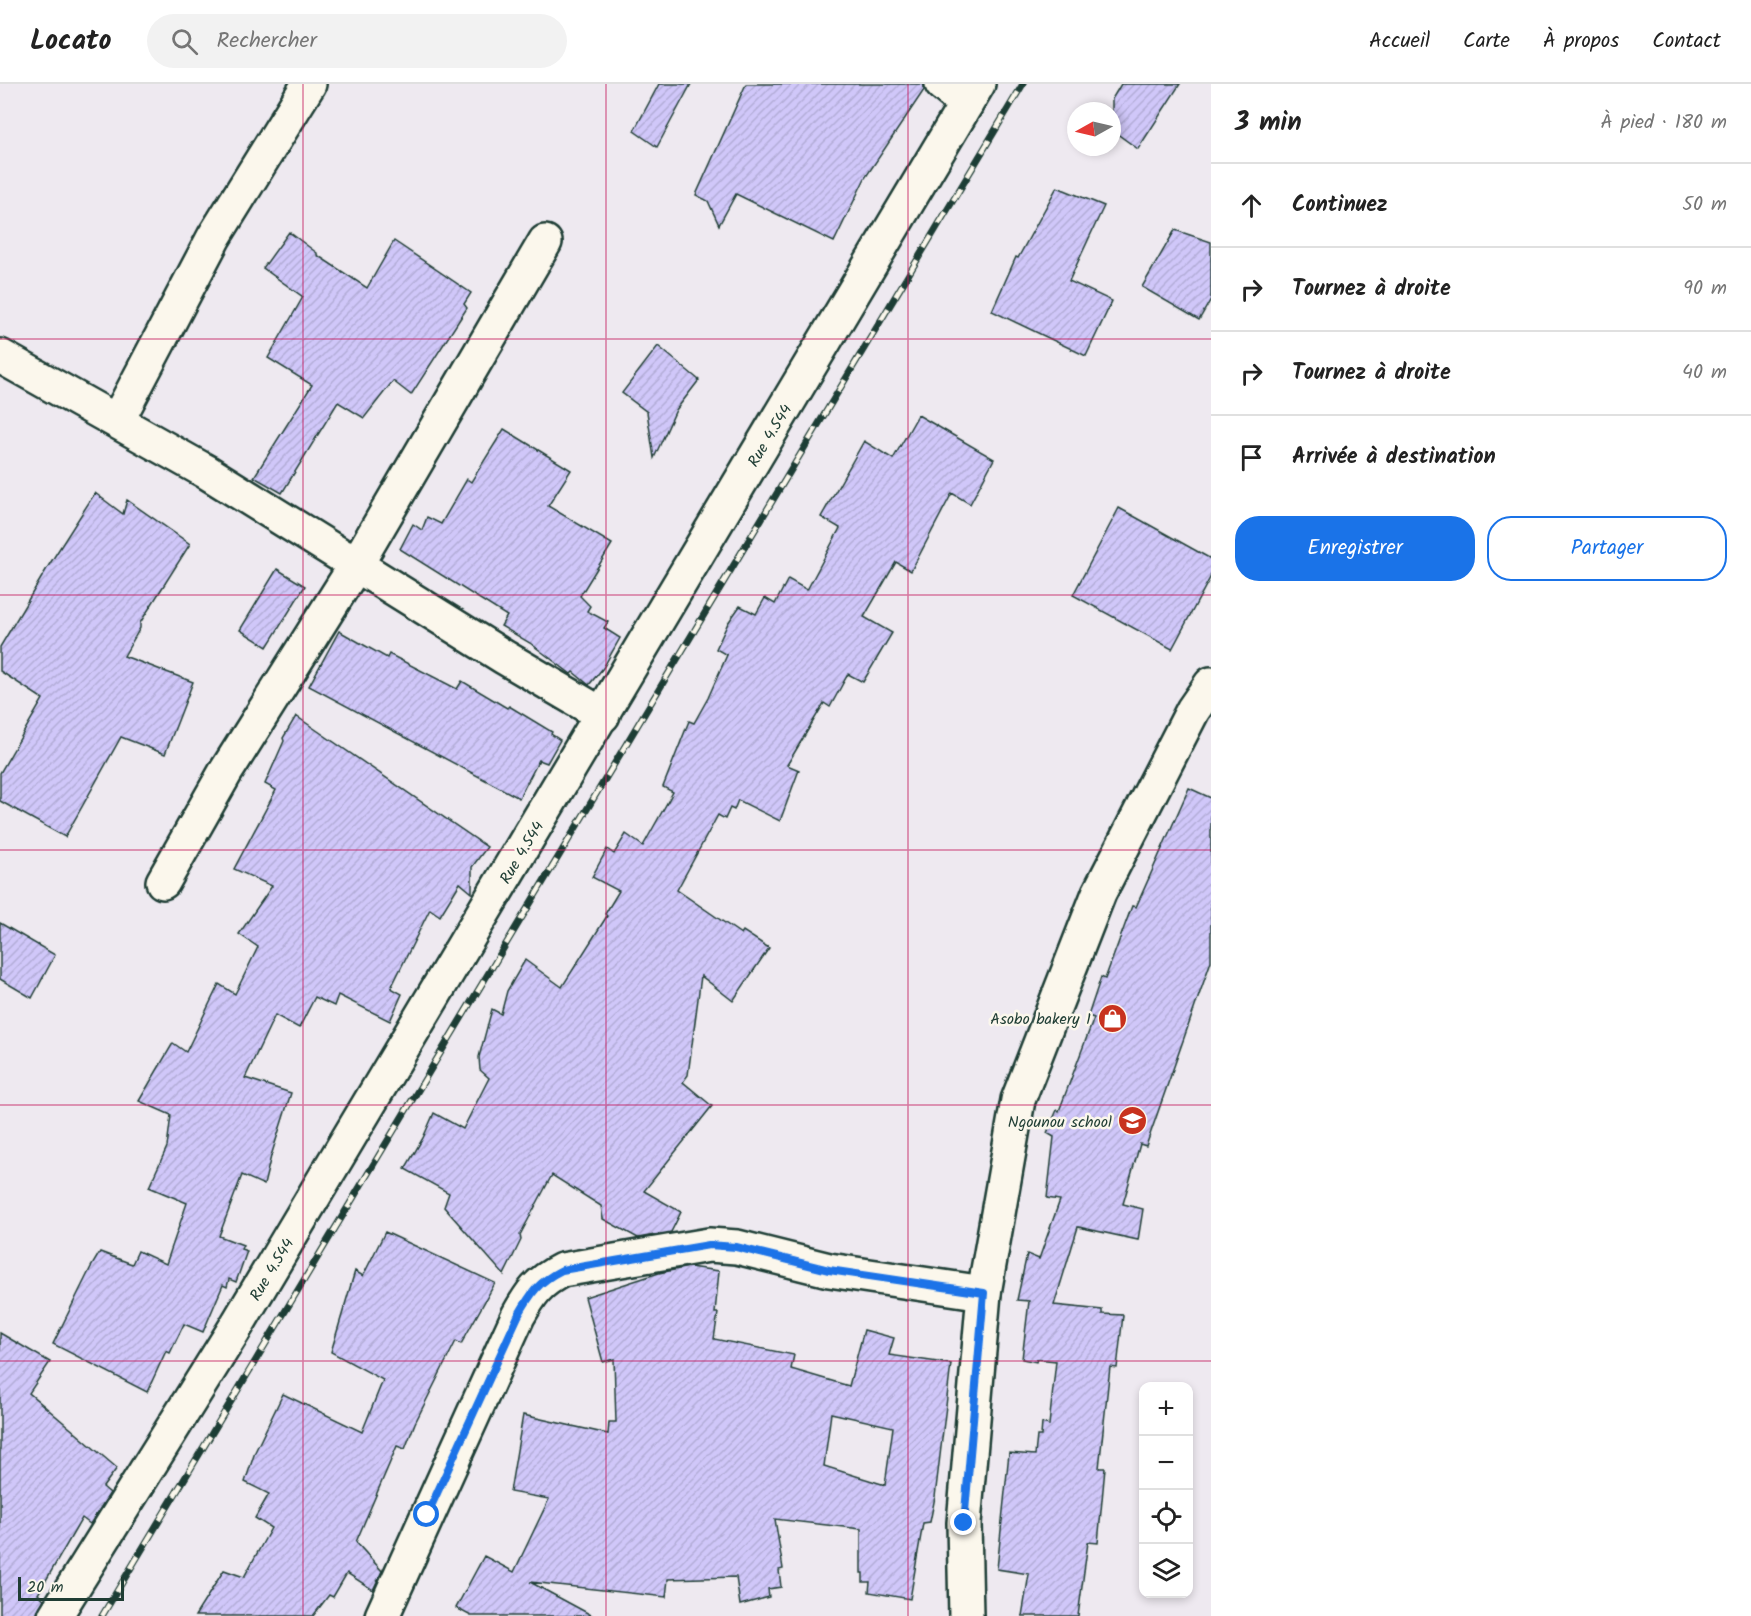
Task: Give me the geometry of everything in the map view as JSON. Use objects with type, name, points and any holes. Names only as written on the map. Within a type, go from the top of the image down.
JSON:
[{"type":"street","points":[[117,421],[214,237],[309,84]]},
{"type":"street","name":"Rue 4.544","points":[[56,1616],[234,1330],[603,715],[962,91]]},
{"type":"street","points":[[163,882],[225,773],[356,565],[545,242]]},
{"type":"street","points":[[0,356],[207,472],[504,657],[603,715]]},
{"type":"street","points":[[966,1616],[964,1523],[984,1293],[1018,1100],[1099,893],[1193,710],[1211,684]]},
{"type":"street","points":[[382,1616],[518,1316],[535,1288],[548,1277],[562,1270],[709,1245],[736,1247],[829,1270],[984,1293]]},
{"type":"building","points":[[659,84],[691,84],[657,147],[634,131]]},
{"type":"building","points":[[746,84],[924,84],[924,90],[865,178],[834,242],[736,194],[719,225],[708,201],[696,195]]},
{"type":"building","points":[[1121,84],[1180,84],[1138,149],[1121,137],[1121,102],[1112,102]]},
{"type":"building","points":[[1057,187],[1104,206],[1069,281],[1112,301],[1086,356],[992,311],[1016,257],[1018,258]]},
{"type":"building","points":[[1175,230],[1211,242],[1211,299],[1199,320],[1142,287]]},
{"type":"building","points":[[289,232],[317,255],[367,288],[394,241],[471,293],[464,304],[467,308],[411,395],[393,381],[364,418],[338,402],[282,493],[254,477],[312,385],[268,358],[303,297],[263,268]]},
{"type":"building","points":[[658,346],[699,380],[676,410],[654,458],[647,412],[622,393]]},
{"type":"building","points":[[918,415],[994,459],[970,504],[952,493],[911,571],[896,562],[864,617],[892,633],[863,682],[848,674],[830,707],[824,703],[787,765],[799,770],[780,821],[738,800],[734,810],[730,808],[725,819],[718,815],[677,890],[741,934],[743,931],[769,948],[733,1001],[701,976],[688,1075],[683,1082],[712,1106],[644,1191],[681,1212],[671,1232],[638,1238],[603,1219],[601,1206],[552,1175],[520,1235],[521,1240],[504,1275],[444,1207],[449,1193],[405,1169],[434,1113],[463,1129],[489,1078],[480,1070],[479,1057],[492,1009],[501,1014],[507,991],[525,960],[562,987],[607,916],[605,914],[619,891],[592,877],[607,849],[614,854],[626,834],[643,846],[673,792],[663,787],[689,721],[694,723],[727,655],[716,649],[728,623],[740,606],[756,614],[765,598],[775,604],[788,579],[807,590],[840,528],[821,517],[864,441],[893,459]]},
{"type":"building","points":[[504,429],[571,470],[548,506],[612,544],[580,596],[590,606],[587,611],[608,622],[604,628],[620,638],[603,668],[589,685],[530,643],[501,626],[507,616],[400,549],[413,524],[422,530],[427,517],[441,524],[467,479],[471,482]]},
{"type":"building","points":[[95,493],[123,514],[127,500],[190,544],[140,623],[140,628],[124,656],[193,682],[165,754],[121,737],[65,837],[0,801],[0,773],[43,699],[0,671],[0,647]]},
{"type":"building","points":[[1119,508],[1211,559],[1211,576],[1172,649],[1073,595]]},
{"type":"building","points":[[277,569],[305,586],[267,647],[240,630]]},
{"type":"building","points":[[339,631],[387,658],[389,654],[457,689],[462,681],[507,708],[509,706],[552,732],[551,734],[560,740],[547,763],[539,760],[519,798],[309,686]]},
{"type":"building","points":[[296,716],[487,847],[472,867],[472,893],[460,883],[440,916],[430,909],[391,988],[402,994],[390,1021],[338,995],[334,1006],[315,997],[299,1028],[275,1015],[245,1078],[291,1093],[264,1185],[242,1175],[219,1236],[243,1245],[241,1249],[247,1251],[236,1282],[229,1279],[227,1287],[223,1285],[203,1332],[184,1324],[170,1353],[166,1351],[147,1392],[53,1344],[100,1252],[132,1264],[138,1251],[166,1264],[187,1203],[149,1187],[167,1147],[171,1115],[139,1101],[173,1043],[186,1052],[219,984],[235,994],[258,947],[239,934],[272,886],[234,869],[276,790],[265,784],[284,741],[283,738]]},
{"type":"building","points":[[1189,788],[1211,798],[1211,961],[1146,1146],[1140,1144],[1123,1204],[1143,1209],[1138,1240],[1078,1227],[1054,1305],[1102,1310],[1102,1314],[1123,1315],[1117,1368],[1110,1367],[1099,1468],[1105,1468],[1098,1543],[1088,1542],[1078,1616],[1022,1616],[1029,1574],[997,1569],[1009,1453],[1035,1455],[1037,1436],[1041,1436],[1042,1423],[1049,1425],[1056,1361],[1037,1359],[1036,1362],[1022,1359],[1029,1301],[1017,1300],[1027,1254],[1039,1259],[1060,1200],[1047,1198],[1054,1137],[1047,1133],[1057,1110],[1059,1111],[1094,1018],[1088,1016],[1101,977],[1105,979],[1132,906],[1136,907]]},
{"type":"building","points":[[0,923],[55,955],[32,998],[0,979]]},
{"type":"building","points":[[385,1232],[495,1283],[461,1344],[456,1341],[415,1423],[405,1449],[397,1446],[356,1542],[382,1571],[373,1590],[347,1573],[333,1597],[329,1595],[313,1616],[195,1616],[224,1570],[244,1577],[271,1528],[255,1518],[269,1494],[245,1482],[255,1452],[283,1394],[362,1432],[383,1380],[331,1352],[355,1271],[363,1276]]},
{"type":"building","points":[[689,1267],[719,1271],[715,1313],[718,1313],[714,1339],[794,1355],[791,1369],[849,1386],[864,1330],[894,1338],[889,1355],[951,1364],[935,1497],[930,1522],[923,1523],[910,1599],[869,1592],[870,1582],[863,1582],[863,1573],[861,1573],[861,1529],[775,1519],[783,1569],[779,1570],[781,1587],[768,1589],[769,1597],[740,1605],[736,1577],[668,1579],[666,1597],[530,1582],[593,1616],[471,1616],[456,1608],[484,1556],[514,1572],[549,1499],[510,1492],[523,1415],[608,1434],[609,1422],[616,1422],[614,1359],[603,1362],[585,1297],[659,1273]],"holes":[[[831,1413],[893,1427],[885,1485],[824,1466]]]},
{"type":"building","points":[[0,1333],[50,1362],[29,1393],[117,1468],[103,1487],[110,1493],[90,1524],[82,1518],[38,1594],[44,1599],[36,1616],[0,1616]]},
{"type":"railway","points":[[102,1616],[1023,84]]},
{"type":"place","name":"Asobo bakery 1","points":[[1112,1018]]},
{"type":"place","name":"Ngounou school","points":[[1133,1121]]},
{"type":"route","points":[[427,1515],[518,1316],[535,1288],[548,1277],[562,1270],[709,1245],[736,1247],[829,1270],[984,1293],[964,1523]]}]
